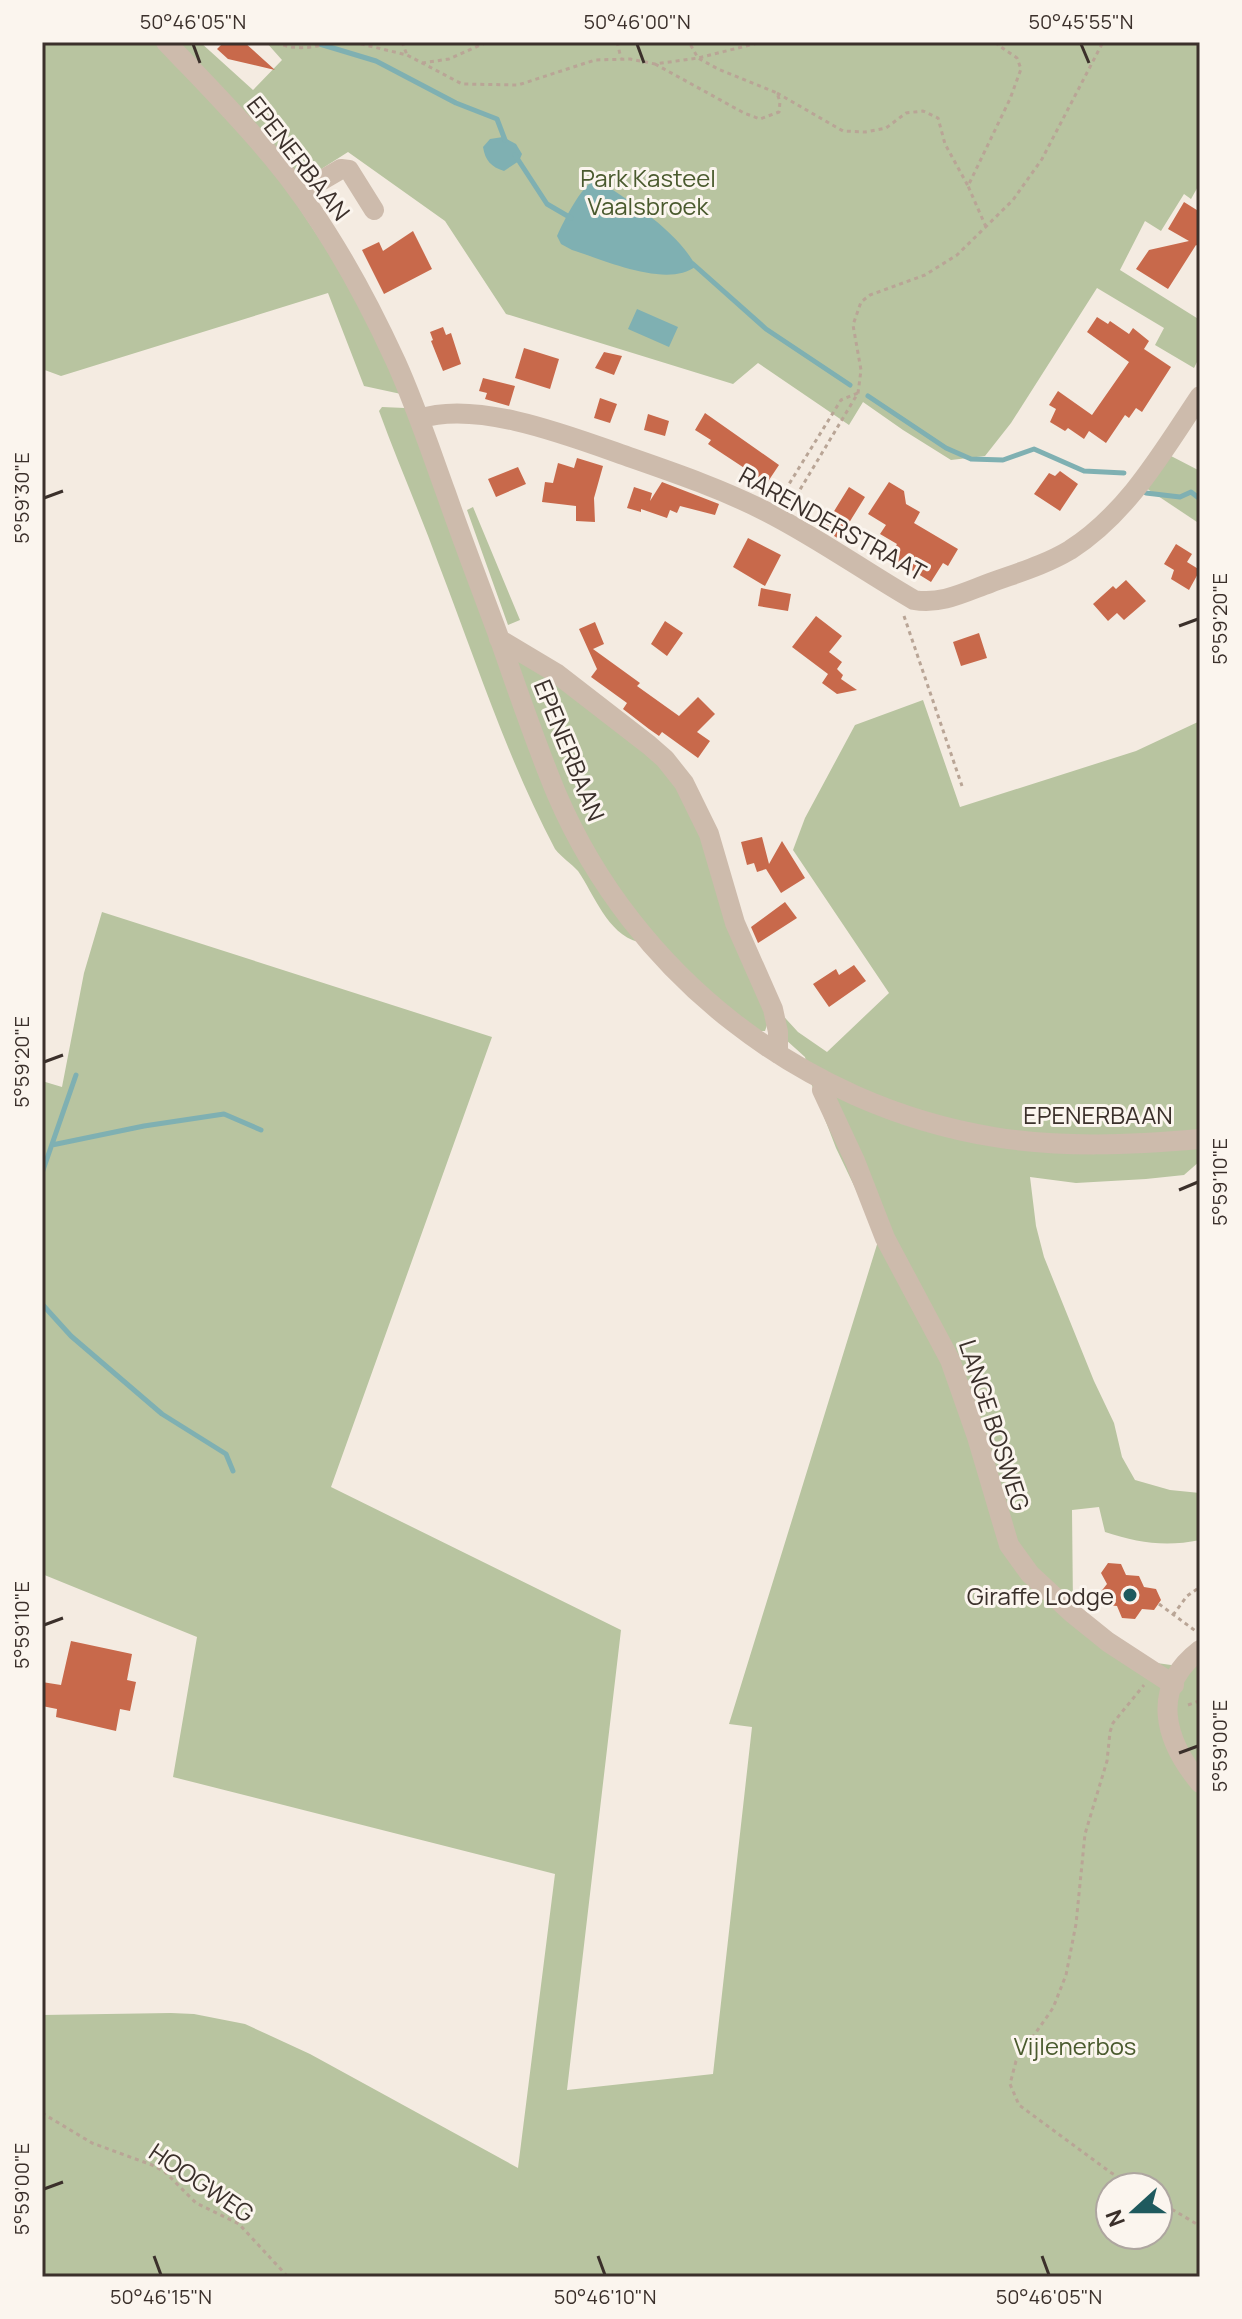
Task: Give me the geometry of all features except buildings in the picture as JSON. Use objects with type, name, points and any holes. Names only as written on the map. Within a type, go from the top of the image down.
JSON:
[{"type":"street","name":"EPENERBAAN","points":[[166,42],[248,129],[300,193],[343,260],[408,389],[558,797],[608,888],[646,939],[687,984],[733,1023],[778,1054],[826,1082],[885,1108],[963,1131],[1052,1144],[1200,1139]]},
{"type":"street","points":[[300,193],[341,169],[349,170],[374,210]]},
{"type":"street","name":"RARENDERSTRAAT","points":[[419,419],[444,414],[472,414],[547,430],[698,481],[776,517],[914,600],[944,600],[1029,570],[1067,551],[1102,526],[1138,487],[1200,396]]},
{"type":"street","points":[[499,639],[556,673],[649,745],[684,783],[709,834],[735,923],[773,1009],[778,1032],[778,1054]]},
{"type":"street","name":"LANGE BOSWEG","points":[[826,1082],[822,1090],[826,1102],[855,1161],[885,1238],[950,1360],[1009,1545],[1030,1574],[1072,1613],[1174,1685]]},
{"type":"street","points":[[1200,1650],[1182,1669],[1174,1685],[1168,1712],[1169,1731],[1183,1762],[1200,1783]]},
{"type":"path","points":[[276,42],[286,47],[329,42]]},
{"type":"path","points":[[353,42],[407,55],[462,84],[518,85],[595,60],[621,59],[655,64],[698,58],[762,42]]},
{"type":"path","points":[[402,42],[407,55]]},
{"type":"path","points":[[422,63],[449,59],[487,42]]},
{"type":"path","points":[[617,42],[621,59]]},
{"type":"path","points":[[689,42],[698,58],[777,93],[843,131],[865,132],[886,128],[906,113],[923,111],[938,118],[945,144],[986,228]]},
{"type":"path","points":[[776,517],[858,393],[861,370],[853,325],[861,302],[870,295],[925,275],[957,255],[1013,200],[1042,159],[1103,42]]},
{"type":"path","points":[[968,186],[1021,69],[1017,58],[997,43]]},
{"type":"path","points":[[655,64],[760,119],[779,112],[777,93]]},
{"type":"path","points":[[776,517],[841,400],[858,393]]},
{"type":"path","points":[[896,590],[962,786]]},
{"type":"path","points":[[1173,1615],[1187,1596],[1200,1587]]},
{"type":"path","points":[[1159,1604],[1200,1635]]},
{"type":"path","points":[[1109,2171],[1019,2105],[1010,2084],[1016,2061],[1053,2008],[1066,1975],[1076,1924],[1085,1834],[1107,1761],[1113,1723],[1155,1674]]},
{"type":"path","name":"HOOGWEG","points":[[42,2113],[92,2143],[165,2172],[196,2203],[239,2224],[288,2277]]},
{"type":"path","points":[[1174,2211],[1200,2226]]},
{"type":"green space","points":[[42,42],[158,42],[265,156],[348,282],[401,394],[364,386],[328,293],[61,376],[42,369]]},
{"type":"green space","name":"Park Kasteel Vaalsbroek","points":[[174,42],[200,42],[253,90],[282,60],[266,42],[1200,42],[1200,183],[1191,199],[1184,194],[1161,231],[1145,221],[1120,270],[1200,320],[1200,356],[1194,368],[1155,345],[1164,328],[1097,288],[1011,423],[985,456],[951,460],[863,402],[849,425],[758,363],[733,384],[506,314],[445,221],[348,152],[301,182]]},
{"type":"green space","points":[[382,407],[405,408],[508,649],[643,746],[690,802],[769,1019],[765,1031],[760,1031],[638,942],[618,931],[578,871],[555,849],[493,709],[379,411]]},
{"type":"green space","points":[[1171,456],[1200,471],[1200,524],[1146,488]]},
{"type":"green space","points":[[473,507],[520,620],[508,625],[467,510]]},
{"type":"green space","name":"Vijlenerbos","points":[[923,700],[960,807],[1136,751],[1200,721],[1200,1161],[1184,1175],[1146,1179],[1076,1183],[1030,1177],[1036,1226],[1044,1257],[1114,1423],[1122,1457],[1135,1480],[1170,1490],[1200,1493],[1200,1540],[1188,1542],[1152,1543],[1117,1536],[1105,1532],[1099,1507],[1072,1510],[1073,1606],[1150,1662],[1192,1668],[1200,1662],[1200,2277],[42,2277],[42,2015],[194,2014],[245,2024],[310,2054],[518,2168],[555,1874],[173,1777],[197,1637],[42,1574],[42,1081],[62,1087],[84,973],[102,912],[492,1037],[331,1487],[621,1630],[567,2090],[713,2074],[752,1727],[729,1724],[879,1238],[836,1148],[811,1083],[805,1057],[785,1039],[776,1008],[798,1032],[827,1052],[889,993],[793,850],[805,818],[855,725]]},
{"type":"water","points":[[503,137],[516,144],[522,154],[519,161],[504,171],[489,162],[483,147],[490,139]]},
{"type":"water","points":[[596,179],[664,228],[696,266],[669,275],[653,274],[618,266],[561,244],[557,236],[568,213],[584,189]]},
{"type":"water","points":[[637,309],[678,327],[669,347],[628,329]]},
{"type":"waterway","points":[[313,42],[376,61],[456,103],[497,119],[505,140]]},
{"type":"waterway","points":[[515,155],[547,204],[571,218]]},
{"type":"waterway","points":[[693,264],[766,329],[850,385]]},
{"type":"waterway","points":[[868,396],[946,448],[971,459],[1003,460],[1034,449],[1084,471],[1124,473]]},
{"type":"waterway","points":[[1146,493],[1180,497],[1191,492],[1200,499]]},
{"type":"waterway","points":[[42,1173],[76,1075]]},
{"type":"waterway","points":[[52,1145],[224,1114],[261,1130]]},
{"type":"waterway","points":[[42,1304],[71,1336],[162,1414],[226,1454],[233,1471]]},
{"type":"place","name":"Giraffe Lodge","points":[[1130,1595]]}]
